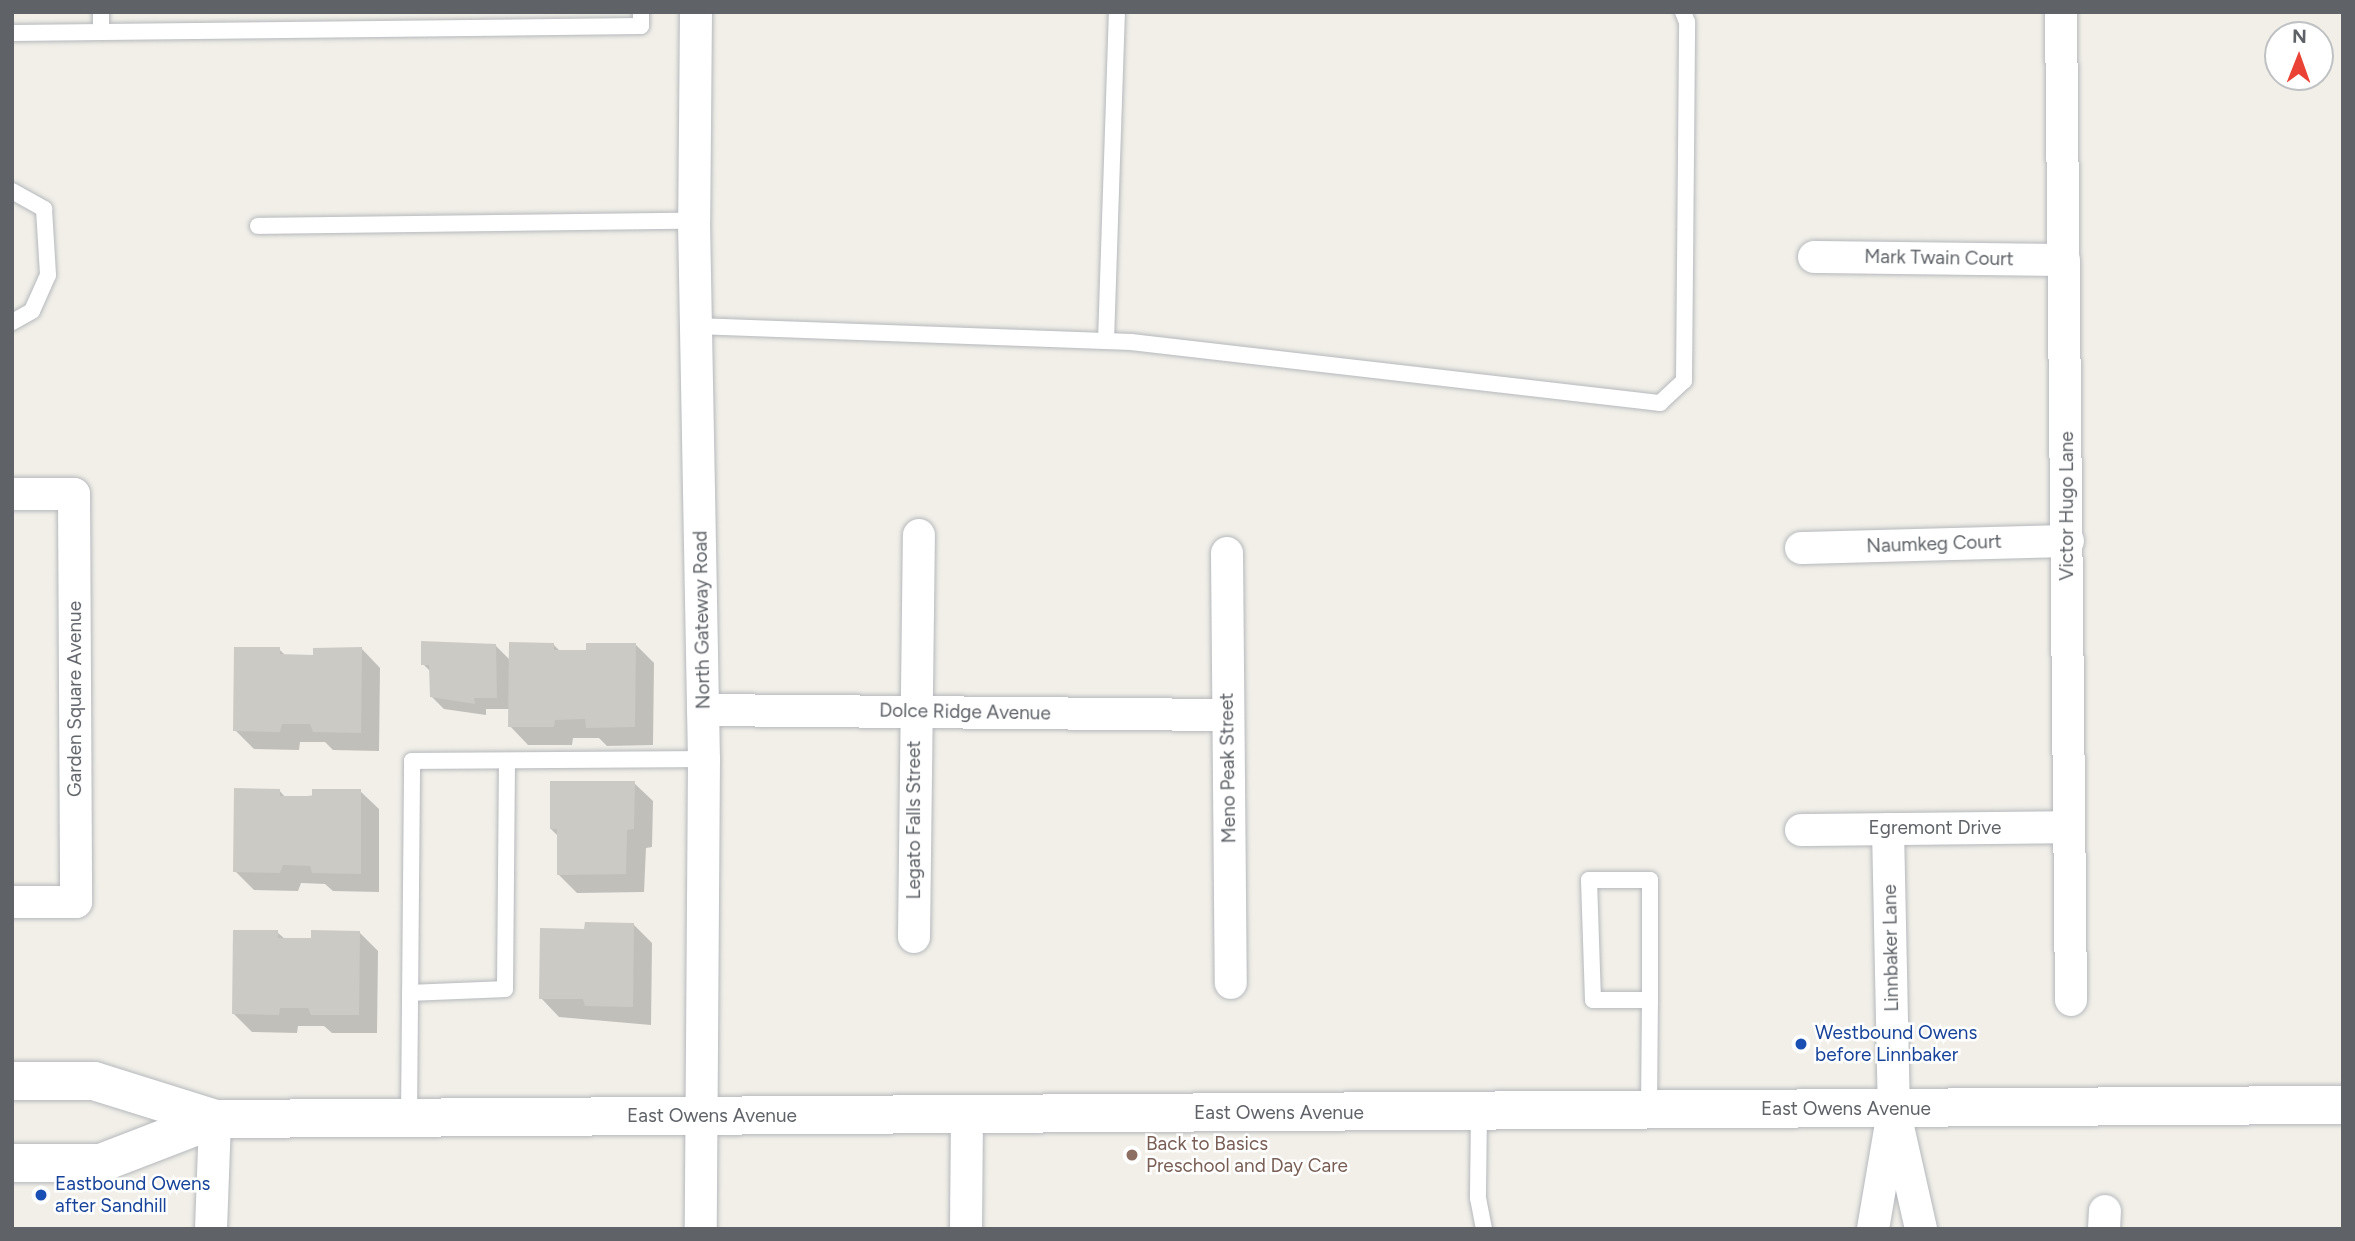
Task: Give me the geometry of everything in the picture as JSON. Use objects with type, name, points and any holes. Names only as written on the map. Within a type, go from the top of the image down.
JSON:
[{"type":"main road","name":"East Owens Avenue","points":[[12,1081],[94,1081],[215,1119],[2343,1105]]},
{"type":"main road","name":"East Owens Avenue","points":[[12,1163],[101,1163],[215,1119]]},
{"type":"street","name":"North Gateway Road","points":[[696,12],[694,221],[704,759],[704,1116],[701,1229]]},
{"type":"street","name":"Victor Hugo Lane","points":[[2061,12],[2071,1000]]},
{"type":"street","name":"Mark Twain Court","points":[[1814,257],[2064,260]]},
{"type":"street","name":"Garden Square Avenue","points":[[12,494],[74,494],[76,902],[12,902]]},
{"type":"street","name":"Legato Falls Street","points":[[914,937],[919,535]]},
{"type":"street","name":"Naumkeg Court","points":[[1801,548],[2068,541]]},
{"type":"street","name":"Meno Peak Street","points":[[1227,553],[1231,984]]},
{"type":"street","name":"Dolce Ridge Avenue","points":[[703,710],[1227,715]]},
{"type":"street","name":"Egremont Drive","points":[[1801,830],[2068,827]]},
{"type":"street","name":"Linnbaker Lane","points":[[1873,1229],[1894,1109],[1888,829]]},
{"type":"street","name":"Linnbaker Lane","points":[[1894,1109],[1921,1229]]},
{"type":"street","points":[[966,1229],[967,1115]]},
{"type":"street","points":[[211,1229],[215,1119]]},
{"type":"lane","points":[[101,12],[101,32]]},
{"type":"lane","points":[[12,33],[367,21],[641,26],[640,12]]},
{"type":"lane","points":[[1106,341],[1116,12]]},
{"type":"lane","points":[[697,327],[1106,341],[1660,403],[1684,381],[1687,22],[1683,12]]},
{"type":"lane","points":[[12,191],[44,209],[48,275],[32,311],[12,322]]},
{"type":"lane","points":[[258,226],[694,221]]},
{"type":"lane","points":[[409,1118],[412,761],[704,759]]},
{"type":"lane","points":[[410,993],[505,989],[507,762]]},
{"type":"lane","points":[[1650,1000],[1593,1000],[1589,880],[1650,880],[1650,1000],[1650,1110]]},
{"type":"lane","points":[[1479,1111],[1478,1198],[1484,1229]]},
{"type":"building","points":[[421,641],[496,644],[497,698],[474,698],[475,704],[430,697],[429,665],[421,665]]},
{"type":"building","points":[[509,642],[554,643],[554,650],[586,650],[586,643],[636,643],[635,727],[586,728],[585,719],[555,720],[554,727],[508,727]]},
{"type":"building","points":[[234,647],[280,647],[280,654],[313,655],[313,648],[362,647],[361,733],[313,732],[310,724],[282,724],[280,732],[233,731]]},
{"type":"building","points":[[550,781],[635,781],[634,829],[627,830],[626,874],[557,875],[557,829],[550,829]]},
{"type":"building","points":[[234,788],[280,789],[280,796],[312,796],[312,789],[361,789],[361,874],[312,873],[310,866],[283,865],[280,873],[233,872]]},
{"type":"building","points":[[585,922],[634,923],[633,1007],[585,1006],[583,999],[539,999],[540,928],[584,929]]},
{"type":"building","points":[[233,930],[278,930],[278,938],[311,938],[311,930],[360,931],[359,1015],[311,1015],[308,1008],[280,1008],[279,1015],[232,1014]]},
{"type":"place","name":"Westbound Owens before Linnbaker","points":[[1801,1044]]},
{"type":"place","name":"Back to Basics Preschool and Day Care","points":[[1132,1155]]},
{"type":"place","name":"Eastbound Owens after Sandhill","points":[[41,1195]]}]
